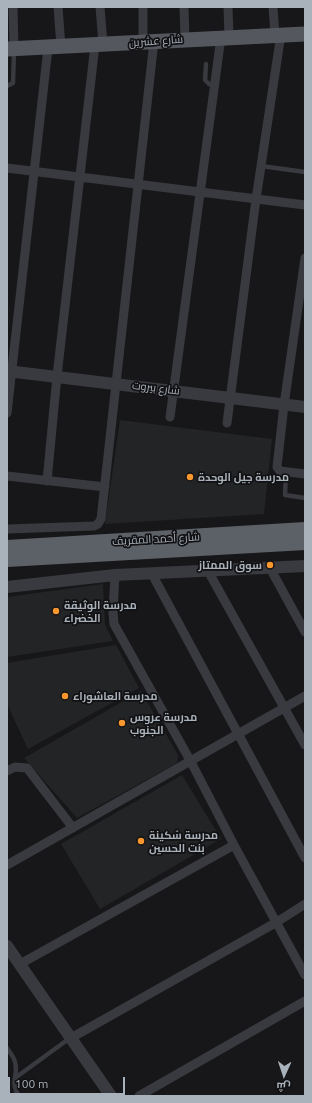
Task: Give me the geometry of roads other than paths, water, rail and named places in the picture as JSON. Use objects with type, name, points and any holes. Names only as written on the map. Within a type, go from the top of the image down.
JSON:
[{"type":"highway","name":"شارع أحمد المقريف","points":[[7,559],[51,551],[305,530]]},
{"type":"highway","name":"شارع أحمد المقريف","points":[[7,548],[51,551],[305,542]]},
{"type":"highway","points":[[7,543],[51,551]]},
{"type":"highway","points":[[7,565],[51,551]]},
{"type":"main road","name":"شارع عشرين","points":[[11,49],[305,34]]},
{"type":"street","points":[[11,49],[13,7]]},
{"type":"street","points":[[7,413],[10,371],[34,171],[54,47],[58,7]]},
{"type":"street","points":[[47,481],[57,376],[81,176],[99,45],[100,7]]},
{"type":"street","points":[[7,529],[94,526],[98,524],[101,519],[138,184],[148,42],[143,7]]},
{"type":"street","points":[[184,7],[185,39]]},
{"type":"street","points":[[170,417],[215,85],[225,37],[228,7]]},
{"type":"street","points":[[226,422],[278,35],[273,7]]},
{"type":"street","points":[[7,168],[305,205]]},
{"type":"street","points":[[305,258],[284,405],[277,467],[280,471],[305,474]]},
{"type":"street","name":"شارع بيروت","points":[[10,371],[305,407]]},
{"type":"street","points":[[7,476],[105,487]]},
{"type":"street","points":[[7,587],[115,575],[305,566]]},
{"type":"street","points":[[270,568],[305,632]]},
{"type":"street","points":[[208,571],[305,745]]},
{"type":"street","points":[[152,574],[305,858]]},
{"type":"street","points":[[115,575],[113,612],[114,624],[191,762],[234,845],[305,975]]},
{"type":"street","points":[[7,865],[191,762],[237,733],[305,696]]},
{"type":"street","points":[[7,771],[15,767],[27,768],[73,828]]},
{"type":"street","points":[[20,964],[234,845]]},
{"type":"street","points":[[71,1038],[277,922],[305,904]]},
{"type":"street","points":[[7,946],[111,1096]]},
{"type":"street","points":[[139,1096],[305,1001]]},
{"type":"lane","points":[[7,86],[13,83],[11,49]]},
{"type":"lane","points":[[206,64],[205,80],[209,84],[215,85]]},
{"type":"lane","points":[[261,166],[305,172]]},
{"type":"lane","points":[[286,472],[285,495],[305,498]]},
{"type":"lane","points":[[15,1078],[71,1038]]},
{"type":"lane","points":[[7,1048],[15,1062],[15,1078],[13,1085],[19,1096]]},
{"type":"place","name":"مدرسة جيل الوحدة","points":[[190,477]]},
{"type":"place","name":"سوق الممتاز","points":[[270,565]]},
{"type":"place","name":"مدرسة الوثيقة الخضراء","points":[[56,611]]},
{"type":"place","name":"مدرسة العاشوراء","points":[[65,696]]},
{"type":"place","name":"مدرسة عروس الجنوب","points":[[122,723]]},
{"type":"place","name":"مدرسة سُكينة بنت الحسين","points":[[141,841]]}]
